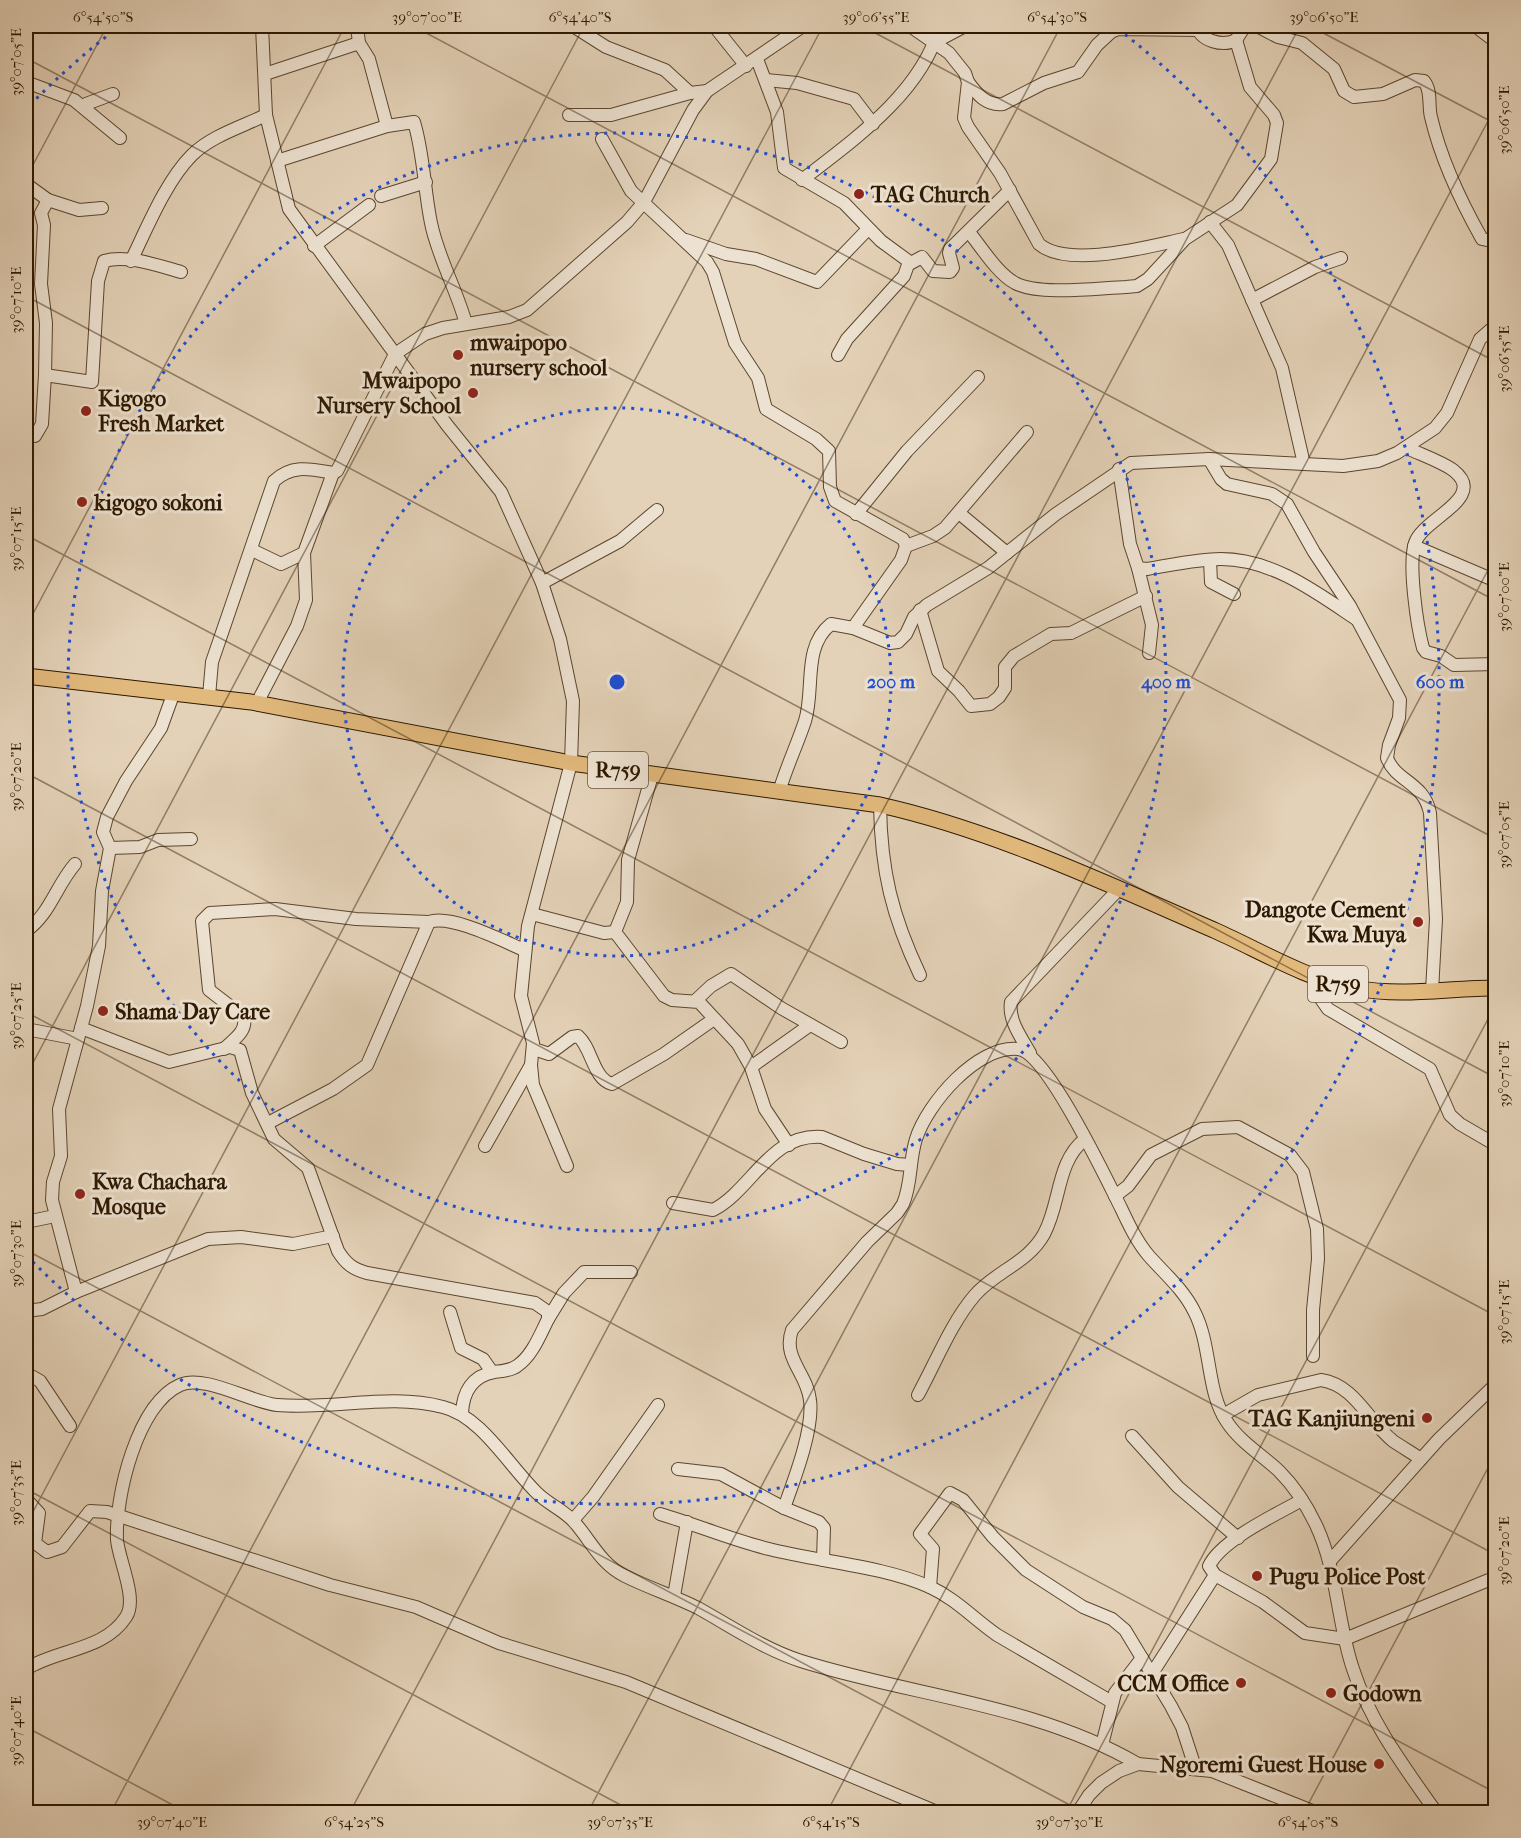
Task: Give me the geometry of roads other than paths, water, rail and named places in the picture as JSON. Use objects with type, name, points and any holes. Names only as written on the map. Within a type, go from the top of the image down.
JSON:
[{"type":"main road","name":"R759","points":[[26,676],[257,703],[571,763],[880,805],[965,828],[1118,890],[1334,983],[1368,990],[1432,991],[1496,988]]},
{"type":"street","points":[[262,26],[266,115],[289,208],[314,246],[394,354],[501,492],[542,583],[570,680],[574,723],[571,763],[524,950],[521,996],[534,1049],[531,1065],[533,1085],[567,1166]]},
{"type":"street","points":[[357,26],[359,43],[369,59],[387,126]]},
{"type":"street","points":[[573,26],[606,47],[665,70],[690,93]]},
{"type":"street","points":[[714,26],[766,80],[777,112],[782,164],[787,171],[844,203],[868,229],[909,262],[913,264],[922,257],[933,271],[950,272],[953,268],[948,253],[950,249],[1010,190]]},
{"type":"street","points":[[257,703],[297,626],[306,600],[304,553],[333,473],[343,462],[394,354],[425,334],[509,317],[527,310],[627,222],[644,202],[693,110],[707,91],[803,26]]},
{"type":"street","points":[[910,26],[935,42],[958,62],[968,81],[982,98],[996,105],[1003,104],[1044,83],[1078,72],[1097,45],[1111,32],[1118,29],[1198,28],[1220,43],[1236,40],[1245,26]]},
{"type":"street","points":[[802,180],[873,124],[901,93],[935,42],[940,26]]},
{"type":"street","points":[[935,42],[965,26]]},
{"type":"street","points":[[1257,26],[1278,37],[1299,40],[1334,69],[1344,91],[1354,97],[1383,94],[1415,80],[1424,81],[1429,93],[1432,123],[1459,197],[1482,239],[1496,242]]},
{"type":"street","points":[[1475,26],[1496,42]]},
{"type":"street","points":[[969,232],[1006,276],[1016,283],[1051,289],[1137,286],[1148,279],[1185,239],[1225,214],[1248,194],[1271,159],[1277,133],[1274,115],[1250,87],[1236,40]]},
{"type":"street","points":[[265,74],[359,43]]},
{"type":"street","points":[[766,80],[797,83],[854,99],[873,124]]},
{"type":"street","points":[[968,81],[964,118],[1010,190],[1039,244],[1053,252],[1092,254],[1122,252],[1185,239]]},
{"type":"street","points":[[26,82],[60,93],[84,108],[120,138]]},
{"type":"street","points":[[569,115],[611,115],[690,93],[707,91]]},
{"type":"street","points":[[84,108],[86,104],[113,94]]},
{"type":"street","points":[[131,261],[168,190],[192,156],[213,140],[266,115]]},
{"type":"street","points":[[277,161],[387,126],[414,122],[424,160],[436,241],[466,324]]},
{"type":"street","points":[[602,139],[631,191],[707,262],[713,272],[735,343],[758,378],[766,409],[816,439],[829,451],[832,495],[839,504],[898,535],[906,546]]},
{"type":"street","points":[[381,196],[426,182]]},
{"type":"street","points":[[26,184],[48,200],[79,210],[102,207]]},
{"type":"street","points":[[26,435],[35,436],[42,424],[46,323],[41,284],[44,225],[41,213],[48,200]]},
{"type":"street","points":[[314,246],[369,205]]},
{"type":"street","points":[[1210,222],[1228,244],[1282,368],[1304,464]]},
{"type":"street","points":[[680,238],[726,254],[756,259],[817,282],[868,229]]},
{"type":"street","points":[[1251,300],[1315,267],[1341,258]]},
{"type":"street","points":[[45,375],[92,382],[97,289],[101,269],[108,260],[131,261],[181,272]]},
{"type":"street","points":[[838,355],[847,339],[904,276],[909,262]]},
{"type":"street","points":[[779,792],[808,706],[815,645],[822,631],[831,624],[853,628],[881,640],[898,642],[906,634],[909,624],[920,610],[947,591],[988,568],[1119,469],[1141,461],[1209,459],[1304,464],[1362,464],[1378,461],[1407,448],[1435,428],[1447,413],[1480,339],[1496,325]]},
{"type":"street","points":[[856,514],[907,451],[978,377]]},
{"type":"street","points":[[906,546],[933,536],[959,513],[1027,432]]},
{"type":"street","points":[[1407,448],[1452,470],[1463,482],[1465,489],[1456,503],[1421,533],[1414,546],[1416,612],[1424,650],[1454,665],[1496,664]]},
{"type":"street","points":[[1209,459],[1221,479],[1227,484],[1272,494],[1287,504],[1314,552],[1358,620],[1400,700],[1401,710],[1389,745],[1388,762],[1394,770],[1418,787],[1425,797],[1430,813],[1436,919],[1432,991]]},
{"type":"street","points":[[209,696],[212,662],[252,550],[270,491],[281,474],[305,468],[333,473]]},
{"type":"street","points":[[1119,469],[1130,544],[1146,596],[1152,625],[1149,653]]},
{"type":"street","points":[[542,583],[620,541],[657,510]]},
{"type":"street","points":[[959,513],[1007,553]]},
{"type":"street","points":[[853,628],[902,560],[906,546]]},
{"type":"street","points":[[1414,546],[1496,581]]},
{"type":"street","points":[[252,550],[281,564],[304,553]]},
{"type":"street","points":[[1138,568],[1148,570],[1210,560],[1236,560],[1274,571],[1311,590],[1358,620]]},
{"type":"street","points":[[1210,560],[1211,582],[1234,594]]},
{"type":"street","points":[[920,610],[938,671],[959,691],[968,704],[975,707],[990,704],[999,697],[1005,688],[1005,667],[1021,651],[1051,634],[1071,633],[1146,596]]},
{"type":"street","points":[[76,1292],[55,1216],[52,1200],[53,1182],[61,1156],[59,1109],[99,946],[102,891],[110,848],[103,832],[107,817],[126,781],[161,728],[174,692]]},
{"type":"street","points":[[615,933],[627,902],[628,860],[652,775]]},
{"type":"street","points":[[880,805],[881,851],[891,902],[903,939],[920,975]]},
{"type":"street","points":[[110,848],[140,847],[158,840],[191,839]]},
{"type":"street","points":[[26,931],[42,918],[60,882],[75,864]]},
{"type":"street","points":[[1118,890],[1011,1002],[1010,1011],[1013,1021],[1030,1053],[1040,1064],[1085,1139],[1135,1237],[1183,1292],[1195,1312],[1209,1355],[1218,1403],[1223,1415],[1234,1431],[1280,1472],[1302,1500],[1316,1525],[1330,1561],[1353,1671],[1372,1714],[1399,1760],[1436,1812]]},
{"type":"street","points":[[224,1049],[246,1025],[244,1017],[209,990],[202,921],[205,915],[210,913],[275,909],[356,919],[429,922],[435,920],[495,937],[524,950]]},
{"type":"street","points":[[532,914],[604,933],[615,933]]},
{"type":"street","points":[[268,1123],[333,1089],[367,1065],[429,922]]},
{"type":"street","points":[[615,933],[664,996],[672,1000],[695,1001],[738,1044],[751,1067],[765,1109],[789,1145]]},
{"type":"street","points":[[695,1001],[725,976],[731,974],[810,1025],[841,1042]]},
{"type":"street","points":[[1313,975],[1321,999],[1328,1009],[1430,1069],[1454,1119],[1496,1145]]},
{"type":"street","points":[[534,1049],[549,1054],[572,1037],[578,1036],[601,1077],[612,1084],[664,1054],[714,1019]]},
{"type":"street","points":[[751,1067],[810,1025]]},
{"type":"street","points":[[26,1029],[79,1033],[169,1062],[235,1048],[244,1055],[252,1093],[274,1139],[308,1168],[338,1251],[353,1268],[536,1303],[548,1312],[548,1319]]},
{"type":"street","points":[[784,1508],[806,1436],[810,1400],[789,1351],[792,1330],[867,1242],[897,1213],[908,1194],[910,1165],[916,1136],[928,1113],[977,1062],[996,1052],[1016,1049],[1030,1053]]},
{"type":"street","points":[[485,1146],[531,1065]]},
{"type":"street","points":[[1115,1196],[1128,1186],[1151,1155],[1202,1129],[1238,1127],[1290,1155],[1303,1172],[1317,1229],[1318,1259],[1313,1311],[1313,1356]]},
{"type":"street","points":[[673,1203],[713,1210],[725,1202],[765,1159],[789,1145],[812,1136],[822,1137],[897,1164],[910,1165]]},
{"type":"street","points":[[918,1395],[961,1316],[976,1294],[1031,1252],[1043,1235],[1057,1203],[1064,1167],[1075,1147],[1085,1139]]},
{"type":"street","points":[[26,1222],[55,1216]]},
{"type":"street","points":[[26,1311],[42,1309],[76,1292],[208,1239],[241,1237],[293,1244],[333,1236]]},
{"type":"street","points":[[462,1413],[465,1394],[481,1376],[512,1369],[525,1360],[564,1293],[584,1272],[631,1272]]},
{"type":"street","points":[[450,1312],[458,1344],[466,1352],[483,1359],[492,1372]]},
{"type":"street","points":[[26,1373],[40,1381],[70,1426]]},
{"type":"street","points":[[1223,1415],[1258,1395],[1321,1380],[1332,1382],[1343,1388],[1392,1440],[1421,1459]]},
{"type":"street","points":[[26,1669],[48,1658],[85,1647],[113,1630],[125,1618],[131,1600],[118,1544],[117,1516],[130,1463],[145,1422],[169,1393],[184,1383],[205,1384],[271,1404],[317,1406],[404,1400],[441,1406],[462,1413],[536,1493],[573,1520],[595,1552],[610,1566],[623,1575],[674,1596],[756,1642],[795,1659],[877,1682],[1001,1710],[1102,1745],[1138,1764]]},
{"type":"street","points":[[1330,1561],[1421,1459],[1496,1384]]},
{"type":"street","points":[[573,1520],[593,1497],[658,1405]]},
{"type":"street","points":[[1132,1436],[1178,1486],[1238,1538]]},
{"type":"street","points":[[678,1469],[721,1474],[784,1508],[823,1524],[825,1536],[823,1560]]},
{"type":"street","points":[[930,1587],[933,1549],[920,1534],[950,1493],[963,1500],[993,1537],[1026,1570],[1083,1607],[1116,1622],[1125,1630],[1153,1672],[1182,1727],[1195,1767]]},
{"type":"street","points":[[26,1500],[39,1513],[34,1543],[47,1552],[62,1547],[90,1511],[96,1509],[199,1544],[230,1550],[330,1585],[416,1607],[499,1643],[626,1682],[937,1812]]},
{"type":"street","points":[[1302,1500],[1238,1538],[1211,1561],[1210,1570],[1263,1602],[1305,1633],[1345,1639],[1496,1577]]},
{"type":"street","points":[[660,1514],[767,1549],[823,1560],[930,1587],[961,1605],[980,1624],[997,1635],[1112,1702]]},
{"type":"street","points":[[674,1596],[687,1522]]},
{"type":"street","points":[[1153,1672],[1215,1575]]},
{"type":"street","points":[[1102,1745],[1112,1702],[1124,1679],[1142,1658]]},
{"type":"street","points":[[1078,1812],[1089,1795],[1101,1783],[1119,1771],[1138,1764],[1195,1767],[1212,1771],[1315,1812]]},
{"type":"place","name":"TAG Church","points":[[859,194]]},
{"type":"place","name":"mwaipopo nursery school","points":[[458,355]]},
{"type":"place","name":"Mwaipopo Nursery School","points":[[473,393]]},
{"type":"place","name":"Kigogo Fresh Market","points":[[86,411]]},
{"type":"place","name":"kigogo sokoni","points":[[82,502]]},
{"type":"place","name":"Dangote Cement Kwa Muya","points":[[1418,922]]},
{"type":"place","name":"Shama Day Care","points":[[103,1011]]},
{"type":"place","name":"Kwa Chachara Mosque","points":[[80,1194]]},
{"type":"place","name":"TAG Kanjiungeni","points":[[1427,1418]]},
{"type":"place","name":"Pugu Police Post","points":[[1257,1576]]},
{"type":"place","name":"CCM Office","points":[[1241,1683]]},
{"type":"place","name":"Godown","points":[[1331,1693]]},
{"type":"place","name":"Ngoremi Guest House","points":[[1379,1764]]}]
